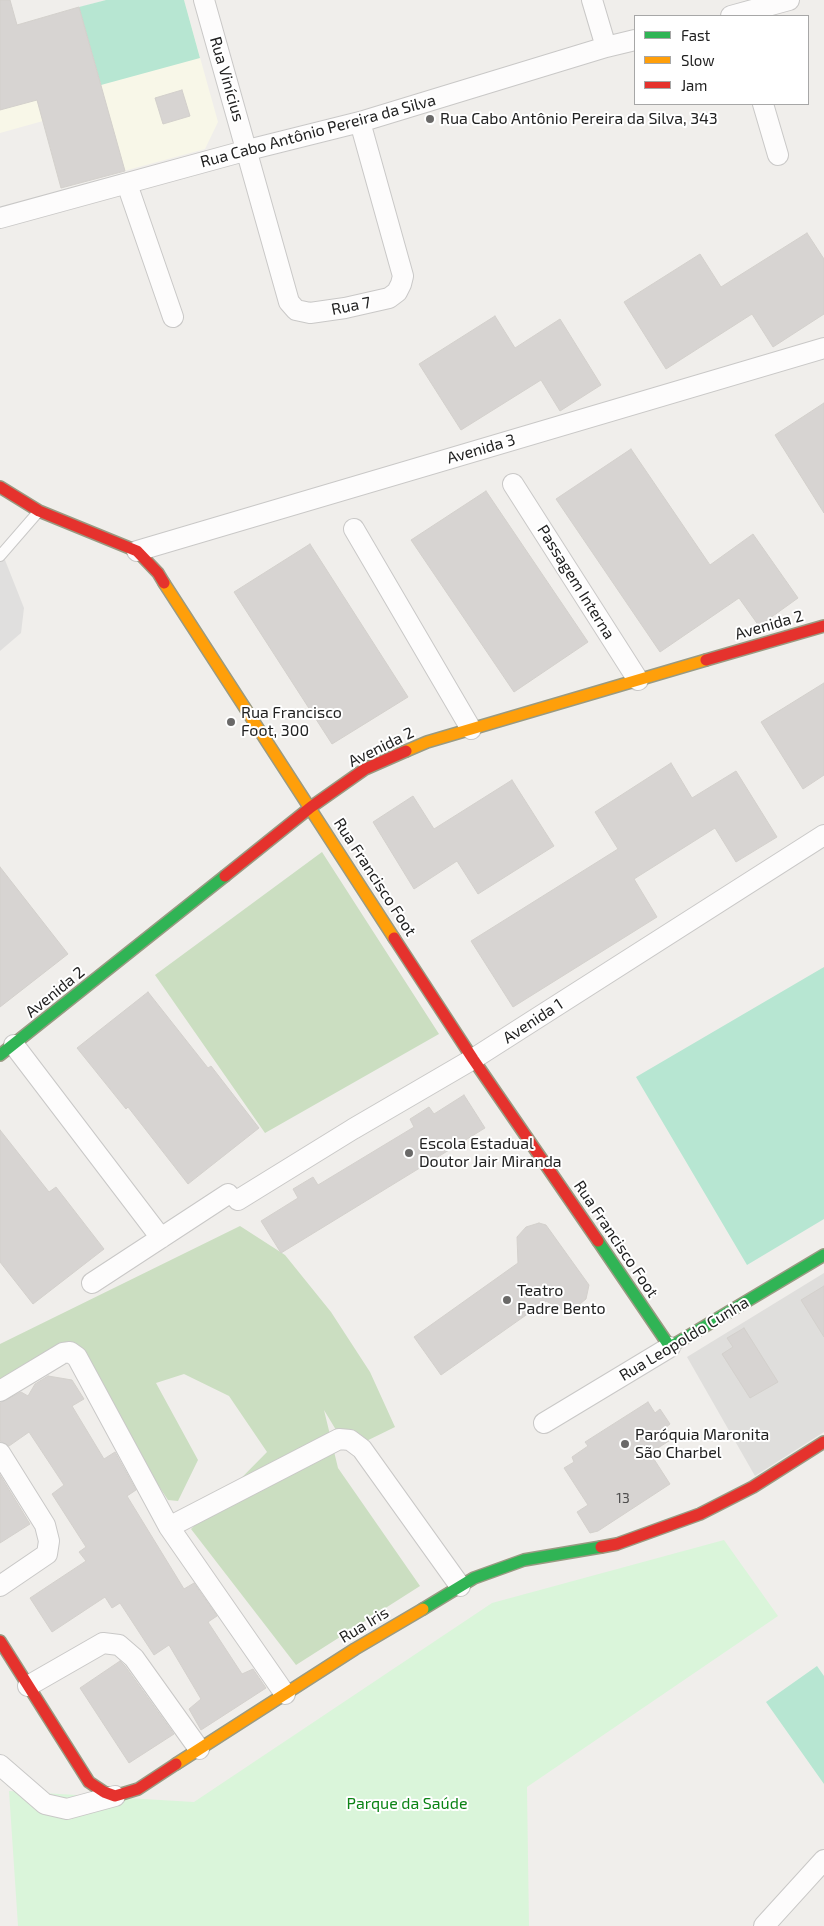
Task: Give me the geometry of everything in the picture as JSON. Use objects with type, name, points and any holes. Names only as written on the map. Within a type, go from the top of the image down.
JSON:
[{"type":"street","name":"Rua Vinícius","points":[[204,0],[248,150],[288,302]]},
{"type":"street","points":[[592,0],[606,47]]},
{"type":"street","points":[[739,15],[789,0]]},
{"type":"street","name":"Rua Cabo Antônio Pereira da Silva","points":[[0,218],[248,150],[360,122],[606,47],[634,40]]},
{"type":"street","points":[[763,105],[778,155]]},
{"type":"street","name":"Rua 7","points":[[288,302],[296,310],[310,313],[389,298],[397,292],[402,284],[403,276],[360,122]]},
{"type":"street","points":[[127,184],[173,317]]},
{"type":"street","name":"Avenida 3","points":[[137,551],[824,348]]},
{"type":"street","name":"Passagem Interna","points":[[513,484],[638,680]]},
{"type":"street","name":"Rua Francisco Foot","points":[[0,487],[40,511],[137,551],[158,572],[473,1059],[670,1347]]},
{"type":"street","points":[[354,528],[471,729]]},
{"type":"street","name":"Avenida 2","points":[[7,1050],[311,807],[366,769],[426,742],[824,626]]},
{"type":"street","name":"Avenida 1","points":[[92,1283],[161,1238],[473,1059],[824,835]]},
{"type":"street","points":[[7,1050],[161,1238]]},
{"type":"street","name":"Rua Leopoldo Cunha","points":[[544,1423],[824,1255]]},
{"type":"street","points":[[0,1391],[63,1353],[70,1352],[77,1357],[169,1527],[285,1694]]},
{"type":"street","points":[[169,1527],[339,1439],[350,1440],[362,1449],[460,1586]]},
{"type":"street","name":"Rua Iris","points":[[114,1796],[138,1789],[355,1649],[474,1578],[524,1560],[617,1544],[700,1514],[753,1488],[824,1442]]},
{"type":"street","points":[[0,1453],[45,1525],[49,1541],[48,1554],[0,1586]]},
{"type":"street","points":[[0,1642],[89,1782],[114,1796]]},
{"type":"street","points":[[28,1686],[103,1643],[119,1645],[134,1658],[199,1749]]},
{"type":"street","points":[[0,1765],[45,1804],[68,1809],[114,1796]]},
{"type":"street","points":[[764,1926],[824,1860]]},
{"type":"lane","points":[[0,556],[40,511]]},
{"type":"shaded area","points":[[0,0],[17,25],[106,0],[184,0],[218,122],[205,149],[61,188],[43,121],[0,133]]},
{"type":"shaded area","points":[[0,553],[5,560],[24,608],[21,633],[0,651]]},
{"type":"shaded area","points":[[824,1273],[824,1432],[755,1476],[687,1357]]},
{"type":"green space","points":[[106,0],[184,0],[200,58],[101,85],[79,7]]},
{"type":"green space","points":[[322,852],[439,1034],[265,1133],[155,975]]},
{"type":"green space","points":[[824,967],[824,1219],[747,1265],[636,1077]]},
{"type":"green space","points":[[240,1226],[285,1255],[331,1312],[370,1372],[395,1427],[348,1450],[324,1410],[338,1468],[420,1586],[296,1665],[191,1529],[267,1452],[229,1396],[184,1374],[156,1383],[198,1460],[178,1501],[168,1500],[74,1359],[0,1400],[0,1344]]},
{"type":"green space","name":"Parque da Saúde","points":[[724,1540],[778,1616],[527,1787],[529,1926],[18,1926],[9,1791],[194,1802],[492,1603]]},
{"type":"green space","points":[[817,1666],[824,1676],[824,1784],[766,1702]]},
{"type":"building","points":[[0,0],[10,0],[17,25],[79,7],[125,171],[61,188],[37,100],[0,110]]},
{"type":"building","points":[[182,90],[190,116],[163,124],[155,98]]},
{"type":"building","points":[[807,233],[824,259],[824,314],[773,347],[752,314],[666,369],[624,302],[700,254],[721,287]]},
{"type":"building","points":[[495,316],[515,348],[560,319],[601,385],[560,411],[541,380],[461,430],[419,364]]},
{"type":"building","points":[[824,403],[824,513],[775,435]]},
{"type":"building","points":[[631,449],[710,565],[753,534],[798,598],[759,626],[739,598],[660,652],[556,499]]},
{"type":"building","points":[[486,491],[588,642],[514,692],[411,540]]},
{"type":"building","points":[[310,544],[408,697],[332,744],[234,592]]},
{"type":"building","points":[[824,683],[824,775],[803,789],[761,722]]},
{"type":"building","points":[[671,763],[692,798],[736,771],[777,837],[736,862],[715,828],[634,879],[657,917],[513,1007],[471,941],[618,849],[595,812]]},
{"type":"building","points":[[512,780],[554,846],[478,894],[457,861],[414,889],[373,822],[413,796],[434,829]]},
{"type":"building","points":[[0,867],[68,954],[0,1007]]},
{"type":"building","points":[[148,992],[208,1068],[211,1066],[259,1128],[188,1184],[128,1107],[126,1109],[77,1048]]},
{"type":"building","name":"Escola Estadual Doutor Jair Miranda","points":[[464,1095],[485,1128],[281,1253],[261,1221],[298,1198],[293,1189],[313,1177],[318,1185],[414,1127],[410,1119],[429,1107],[434,1114]]},
{"type":"building","points":[[0,1130],[49,1192],[56,1187],[104,1249],[33,1304],[0,1262]]},
{"type":"building","name":"Teatro Padre Bento","points":[[539,1223],[546,1225],[589,1285],[586,1299],[575,1308],[568,1309],[561,1309],[546,1301],[441,1375],[414,1337],[518,1263],[517,1237],[526,1227]]},
{"type":"building","points":[[824,1286],[824,1337],[801,1300]]},
{"type":"building","points":[[744,1328],[778,1382],[750,1398],[722,1354],[733,1347],[727,1338]]},
{"type":"building","points":[[48,1376],[72,1380],[84,1399],[72,1406],[104,1459],[115,1452],[136,1490],[127,1496],[184,1589],[194,1583],[217,1616],[208,1622],[242,1674],[253,1669],[266,1688],[201,1730],[189,1709],[201,1699],[169,1645],[154,1655],[120,1603],[112,1608],[105,1597],[52,1632],[30,1598],[86,1561],[79,1552],[86,1547],[52,1494],[64,1485],[29,1432],[9,1446],[0,1441],[0,1403],[21,1392],[28,1396],[35,1384]]},
{"type":"building","points":[[648,1402],[655,1413],[660,1409],[670,1424],[665,1428],[672,1439],[650,1453],[670,1484],[598,1531],[590,1533],[577,1512],[588,1505],[564,1468],[574,1462],[572,1457],[588,1446],[585,1442]]},
{"type":"building","points":[[0,1475],[30,1524],[0,1543]]},
{"type":"building","points":[[120,1661],[174,1734],[129,1763],[80,1688]]},
{"type":"traffic: fast","points":[[0,1055],[225,876]]},
{"type":"traffic: fast","points":[[598,1241],[670,1347],[824,1255]]},
{"type":"traffic: fast","points":[[423,1609],[474,1578],[524,1560],[601,1547]]},
{"type":"traffic: slow","points":[[164,583],[394,938]]},
{"type":"traffic: slow","points":[[406,751],[427,742],[706,660]]},
{"type":"traffic: slow","points":[[176,1764],[355,1649],[423,1609]]},
{"type":"traffic: jam","points":[[0,487],[39,511],[137,551],[158,573],[164,583]]},
{"type":"traffic: jam","points":[[706,660],[824,626]]},
{"type":"traffic: jam","points":[[225,876],[311,807],[365,769],[406,751]]},
{"type":"traffic: jam","points":[[394,938],[473,1059],[598,1241]]},
{"type":"traffic: jam","points":[[601,1547],[617,1544],[700,1514],[753,1487],[824,1442]]},
{"type":"traffic: jam","points":[[0,1641],[89,1782],[104,1792],[115,1796],[138,1789],[176,1764]]},
{"type":"place","name":"Rua Cabo Antônio Pereira da Silva, 343","points":[[430,119]]},
{"type":"place","name":"Rua Francisco Foot, 300","points":[[231,722]]},
{"type":"place","name":"Escola Estadual Doutor Jair Miranda","points":[[409,1153]]},
{"type":"place","name":"Teatro Padre Bento","points":[[507,1300]]},
{"type":"place","name":"Paróquia Maronita São Charbel","points":[[625,1444]]}]
